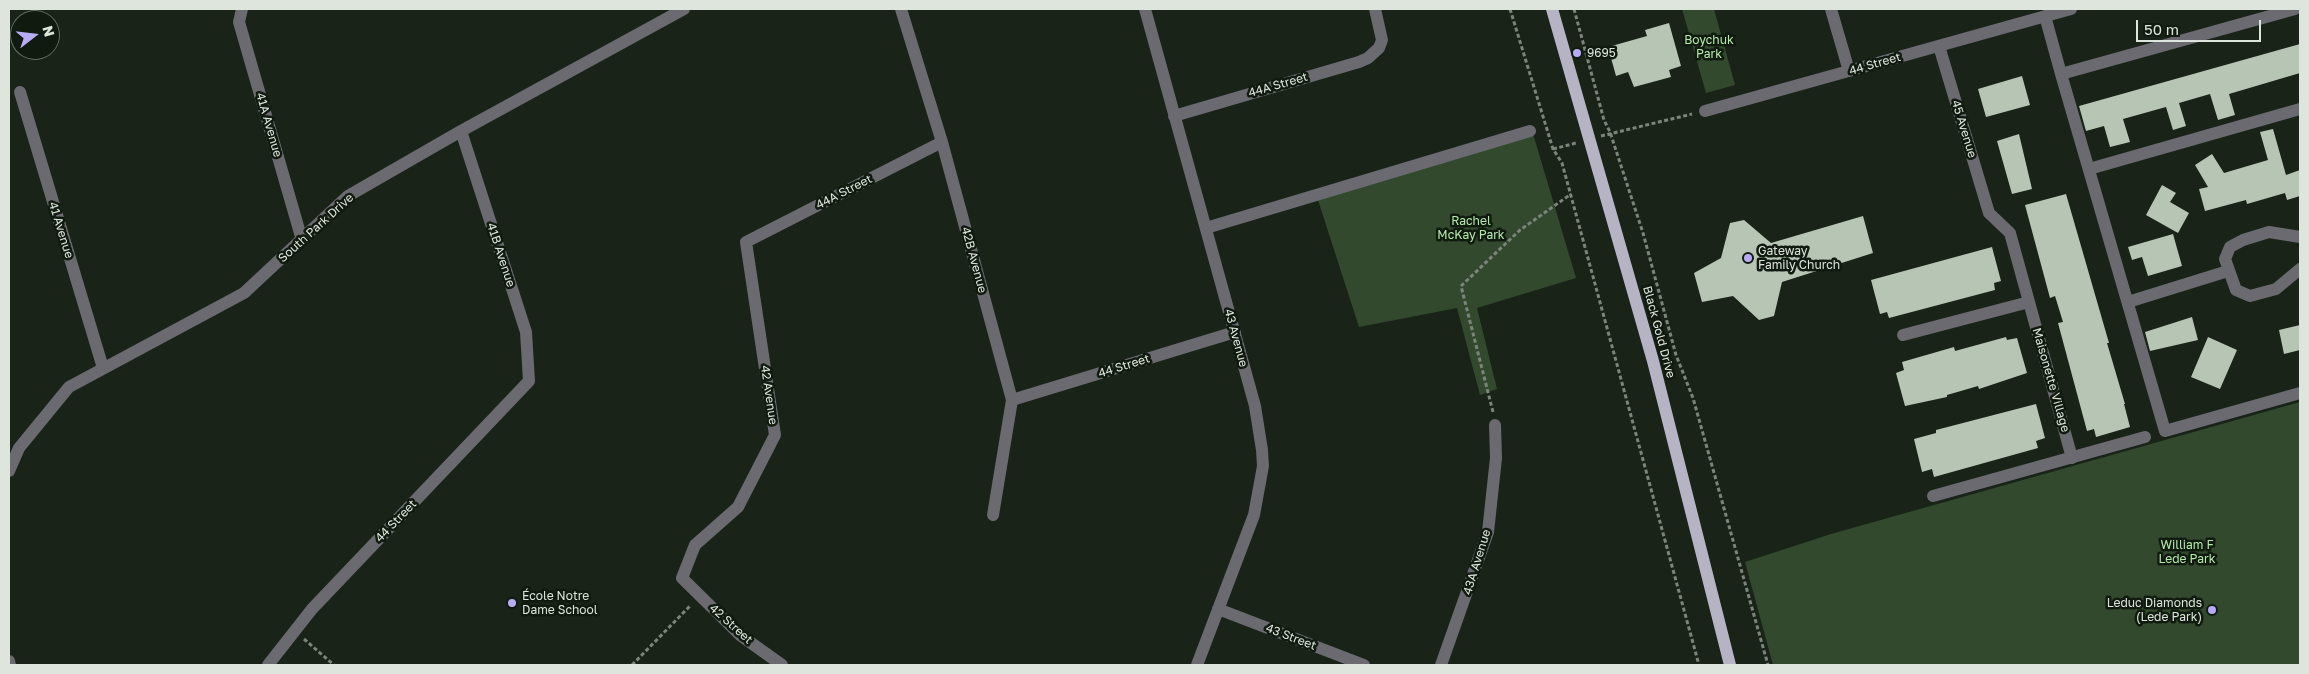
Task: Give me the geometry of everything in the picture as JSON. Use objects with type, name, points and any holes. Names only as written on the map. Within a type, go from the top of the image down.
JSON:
[{"type":"main road","name":"Black Gold Drive","points":[[1552,9],[1653,361],[1730,665]]},
{"type":"street","name":"41A Avenue","points":[[242,9],[239,22],[302,240]]},
{"type":"street","name":"42B Avenue","points":[[901,9],[942,142],[1012,400],[993,515]]},
{"type":"street","name":"43 Avenue","points":[[1145,9],[1255,406],[1263,466],[1254,515],[1197,665]]},
{"type":"street","name":"44A Street","points":[[1174,116],[1358,62],[1374,54],[1382,40],[1382,31],[1375,9]]},
{"type":"street","points":[[1831,9],[1849,71]]},
{"type":"street","name":"44 Street","points":[[1705,111],[2071,9]]},
{"type":"street","points":[[2061,74],[2295,9]]},
{"type":"street","name":"South Park Drive","points":[[9,471],[14,445],[70,387],[244,293],[348,196],[677,11]]},
{"type":"street","points":[[2045,16],[2164,431],[2300,393]]},
{"type":"street","name":"45 Avenue","points":[[1939,46],[1989,213]]},
{"type":"street","name":"41 Avenue","points":[[20,92],[103,368]]},
{"type":"street","points":[[2089,168],[2300,109]]},
{"type":"street","name":"41B Avenue","points":[[461,131],[526,332],[529,381]]},
{"type":"street","points":[[1206,228],[1530,131]]},
{"type":"street","name":"44A Street","points":[[746,242],[942,142]]},
{"type":"street","name":"Maisonette Village","points":[[1989,213],[2010,233],[2072,458]]},
{"type":"street","points":[[2300,237],[2269,232],[2235,243],[2226,252],[2225,259],[2236,290],[2250,296],[2276,289],[2300,269]]},
{"type":"street","name":"42 Avenue","points":[[682,578],[695,545],[738,507],[775,435],[746,242]]},
{"type":"street","points":[[2128,302],[2228,270]]},
{"type":"street","points":[[1903,335],[2029,302]]},
{"type":"street","name":"44 Street","points":[[1012,400],[1235,332]]},
{"type":"street","name":"44 Street","points":[[268,665],[312,609],[529,381]]},
{"type":"street","name":"43A Avenue","points":[[1441,665],[1488,532],[1496,458],[1495,425]]},
{"type":"street","points":[[1933,496],[2145,437]]},
{"type":"street","name":"42 Street","points":[[682,578],[740,635],[782,665]]},
{"type":"street","name":"43 Street","points":[[1218,609],[1364,665]]},
{"type":"street","points":[[9,661],[10,665]]},
{"type":"path","points":[[1510,9],[1553,150],[1562,163],[1571,194],[1699,665]]},
{"type":"path","points":[[1574,9],[1604,120],[1610,132],[1643,233],[1676,355],[1693,398],[1768,665]]},
{"type":"path","points":[[1553,150],[1610,132],[1705,111]]},
{"type":"path","points":[[1495,425],[1492,405],[1461,286],[1520,230],[1571,194]]},
{"type":"path","points":[[632,665],[700,595]]},
{"type":"path","points":[[295,631],[334,665]]},
{"type":"green space","name":"Boychuk Park","points":[[1682,9],[1714,9],[1735,85],[1706,93]]},
{"type":"green space","name":"Rachel McKay Park","points":[[1531,127],[1576,278],[1477,308],[1497,389],[1480,395],[1457,308],[1359,327],[1316,194]]},
{"type":"green space","name":"William F Lede Park","points":[[2300,402],[2300,665],[1773,665],[1745,562],[1831,534]]},
{"type":"building","points":[[1669,23],[1681,66],[1669,70],[1671,77],[1634,87],[1628,72],[1616,76],[1608,47],[1647,36],[1645,30]]},
{"type":"building","points":[[2300,44],[2300,73],[2229,94],[2235,115],[2218,120],[2210,94],[2179,103],[2186,126],[2173,130],[2166,107],[2123,119],[2130,142],[2110,147],[2104,126],[2086,131],[2079,106]]},
{"type":"building","points":[[2022,76],[2030,105],[1986,117],[1978,89]]},
{"type":"building","points":[[2273,129],[2286,175],[2300,170],[2300,196],[2287,200],[2285,193],[2247,204],[2246,200],[2205,211],[2199,189],[2208,187],[2195,165],[2212,154],[2224,173],[2268,160],[2260,132]]},
{"type":"building","points":[[2019,134],[2032,189],[2012,194],[1997,141]]},
{"type":"building","points":[[2162,185],[2176,193],[2170,202],[2189,213],[2178,233],[2146,215]]},
{"type":"building","points":[[2066,194],[2109,343],[2107,343],[2130,427],[2096,437],[2094,429],[2087,431],[2058,323],[2063,322],[2055,296],[2050,298],[2025,205]]},
{"type":"building","points":[[1863,216],[1873,253],[1782,282],[1774,316],[1759,320],[1733,296],[1702,302],[1694,273],[1721,258],[1730,223],[1744,220],[1771,243]]},
{"type":"building","points":[[2173,234],[2182,266],[2148,276],[2142,257],[2132,260],[2128,247]]},
{"type":"building","points":[[1992,247],[2001,281],[1994,283],[1995,290],[1889,318],[1887,312],[1880,314],[1871,280]]},
{"type":"building","points":[[2192,317],[2198,340],[2150,351],[2145,332]]},
{"type":"building","points":[[2300,325],[2300,350],[2284,354],[2279,330]]},
{"type":"building","points":[[2006,337],[2007,340],[2017,338],[2027,373],[1979,389],[1978,386],[1947,395],[1947,397],[1905,406],[1896,373],[1904,370],[1902,362],[1954,347],[1955,351]]},
{"type":"building","points":[[2208,337],[2237,350],[2220,389],[2191,377]]},
{"type":"building","points":[[2036,404],[2045,438],[2036,441],[2038,448],[1934,477],[1932,469],[1922,472],[1914,439],[1936,433],[1936,430]]},
{"type":"place","name":"9695","points":[[1577,53]]},
{"type":"place","name":"Gateway Family Church","points":[[1748,258]]},
{"type":"place","name":"École Notre Dame School","points":[[512,603]]},
{"type":"place","name":"Leduc Diamonds (Lede Park)","points":[[2212,610]]}]
